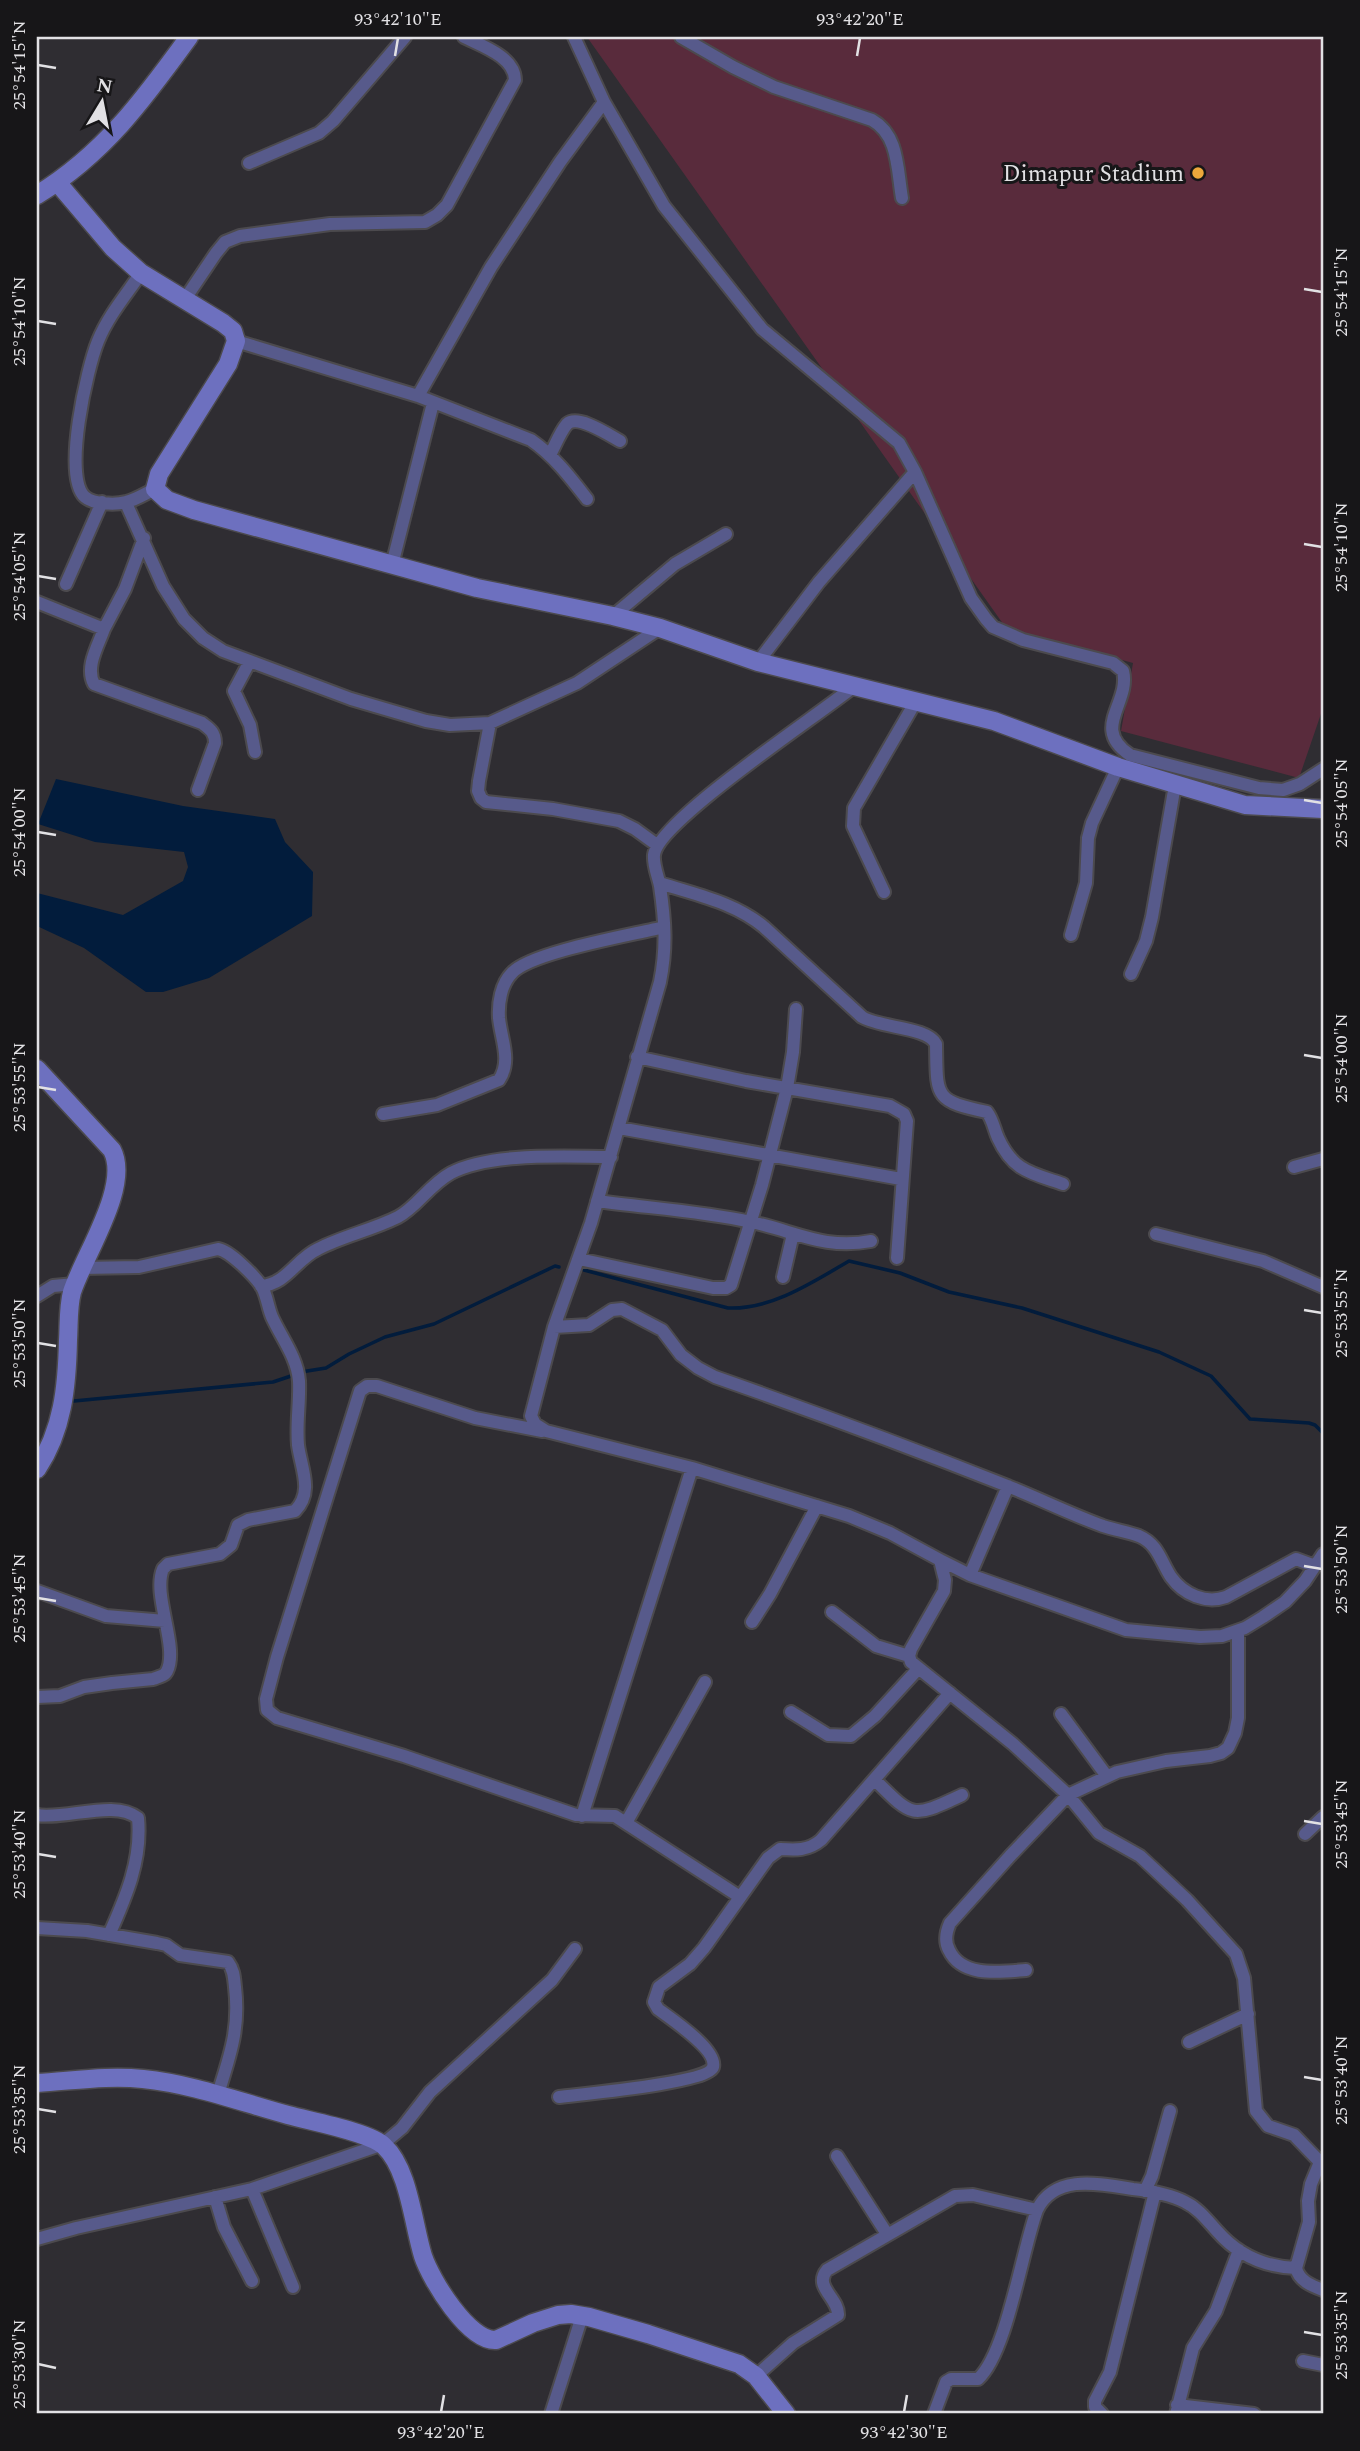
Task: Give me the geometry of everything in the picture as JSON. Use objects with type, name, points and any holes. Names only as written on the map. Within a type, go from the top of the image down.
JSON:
[{"type":"street","points":[[37,194],[100,149],[116,133],[189,37]]},
{"type":"street","points":[[249,163],[319,133],[333,121],[405,37]]},
{"type":"street","points":[[185,299],[225,242],[240,236],[330,224],[425,222],[438,215],[447,205],[515,80],[513,68],[503,59],[464,37]]},
{"type":"street","points":[[574,37],[604,102],[664,206],[762,329],[899,443],[915,472],[971,598],[993,627],[1023,640],[1112,663],[1123,671],[1124,681],[1112,721],[1113,735],[1118,747],[1130,755],[1259,788],[1283,790],[1300,784],[1323,769]]},
{"type":"street","points":[[681,37],[774,87],[872,120],[884,127],[892,139],[902,198]]},
{"type":"street","points":[[418,396],[491,267],[560,162],[604,102]]},
{"type":"street","points":[[57,182],[113,248],[141,273],[223,323],[233,331],[236,341],[228,364],[159,474],[155,489],[126,503],[92,502],[82,495],[77,485],[77,441],[87,376],[98,340],[111,315],[141,273]]},
{"type":"street","points":[[236,341],[418,396],[531,440],[550,455],[587,499]]},
{"type":"street","points":[[392,565],[433,403]]},
{"type":"street","points":[[550,455],[567,424],[574,421],[582,421],[620,441]]},
{"type":"street","points":[[758,662],[819,582],[915,472]]},
{"type":"street","points":[[155,489],[167,500],[194,510],[392,565],[477,588],[660,628],[758,662],[993,721],[1118,768],[1175,785],[1245,804],[1323,808]]},
{"type":"street","points":[[66,584],[102,502]]},
{"type":"street","points":[[126,503],[144,538],[163,586],[184,619],[203,638],[223,651],[351,699],[426,721],[450,725],[490,723],[577,683],[660,628]]},
{"type":"street","points":[[613,616],[675,564],[726,534]]},
{"type":"street","points":[[144,538],[125,589],[104,629],[90,668],[90,676],[94,684],[202,723],[215,736],[215,743],[198,790]]},
{"type":"street","points":[[37,602],[104,629]]},
{"type":"street","points":[[250,661],[234,691],[250,724],[255,752]]},
{"type":"street","points":[[546,1431],[535,1424],[531,1416],[554,1327],[611,1157],[664,963],[660,883],[654,863],[657,845],[685,815],[853,687]]},
{"type":"street","points":[[884,892],[856,836],[852,817],[854,808],[916,701]]},
{"type":"street","points":[[490,723],[479,781],[481,799],[486,802],[552,809],[619,821],[635,828],[657,845]]},
{"type":"street","points":[[1071,935],[1086,883],[1088,838],[1092,823],[1118,768]]},
{"type":"street","points":[[1130,974],[1146,941],[1152,917],[1175,785]]},
{"type":"street","points":[[660,883],[703,895],[748,914],[862,1017],[871,1022],[923,1033],[933,1039],[936,1044],[936,1084],[947,1101],[987,1112],[1014,1164],[1023,1170],[1063,1184]]},
{"type":"street","points":[[383,1114],[437,1105],[499,1080],[506,1071],[506,1060],[499,1001],[502,988],[511,973],[525,962],[664,927]]},
{"type":"street","points":[[579,1259],[713,1289],[726,1289],[731,1285],[787,1088],[796,1009]]},
{"type":"street","points":[[637,1057],[890,1106],[899,1110],[907,1121],[897,1258]]},
{"type":"street","points":[[37,1069],[112,1150],[116,1158],[115,1184],[111,1199],[71,1298],[67,1378],[58,1427],[42,1448],[37,1469]]},
{"type":"street","points":[[619,1128],[901,1180]]},
{"type":"street","points":[[261,1286],[277,1283],[315,1250],[399,1216],[429,1187],[471,1165],[554,1157],[611,1157]]},
{"type":"street","points":[[1294,1167],[1323,1159]]},
{"type":"street","points":[[597,1201],[751,1222],[829,1244],[849,1245],[871,1241]]},
{"type":"street","points":[[783,1277],[793,1234]]},
{"type":"street","points":[[1156,1234],[1263,1261],[1323,1287]]},
{"type":"street","points":[[37,1296],[52,1286],[78,1276],[223,1250],[261,1286],[273,1319],[292,1353],[298,1374],[298,1444],[306,1491],[301,1506],[295,1511],[242,1522],[238,1525],[231,1545],[220,1554],[168,1564],[160,1574],[169,1662],[163,1675],[153,1679],[84,1687],[60,1696],[37,1698]]},
{"type":"street","points":[[554,1327],[589,1325],[612,1310],[622,1309],[662,1330],[681,1355],[715,1377],[1008,1486],[1114,1530],[1139,1536],[1158,1552],[1171,1578],[1185,1591],[1208,1601],[1235,1593],[1290,1561],[1303,1560],[1315,1566]]},
{"type":"street","points":[[740,1896],[626,1822],[607,1815],[582,1816],[404,1756],[270,1715],[265,1704],[297,1590],[360,1391],[367,1386],[377,1386],[475,1418],[546,1431],[692,1468],[817,1506],[890,1533],[970,1575],[1126,1630],[1200,1637],[1222,1636],[1238,1630],[1285,1602],[1305,1581],[1323,1554]]},
{"type":"street","points":[[582,1816],[692,1468]]},
{"type":"street","points":[[970,1575],[1008,1486]]},
{"type":"street","points":[[752,1622],[817,1506]]},
{"type":"street","points":[[940,1560],[945,1580],[944,1591],[909,1656],[911,1662],[1013,1744],[1068,1795],[1099,1833],[1140,1856],[1190,1904],[1236,1954],[1244,1978],[1256,2111],[1268,2126],[1294,2135],[1322,2162],[1311,2185],[1307,2233],[1296,2268],[1298,2275],[1307,2283],[1323,2290]]},
{"type":"street","points":[[37,1591],[106,1616],[165,1621]]},
{"type":"street","points":[[832,1612],[876,1646],[909,1656]]},
{"type":"street","points":[[1026,1970],[966,1968],[959,1965],[949,1952],[946,1943],[947,1930],[963,1907],[1068,1795],[1106,1775],[1166,1761],[1210,1756],[1228,1748],[1238,1718],[1238,1630]]},
{"type":"street","points":[[791,1712],[828,1735],[851,1736],[875,1716],[918,1669]]},
{"type":"street","points":[[626,1822],[705,1682]]},
{"type":"street","points":[[559,2097],[678,2082],[708,2073],[713,2067],[709,2054],[694,2036],[654,2002],[659,1987],[690,1964],[776,1851],[813,1847],[950,1693]]},
{"type":"street","points":[[1061,1714],[1106,1775]]},
{"type":"street","points":[[875,1780],[898,1804],[913,1812],[926,1811],[962,1795]]},
{"type":"street","points":[[37,1815],[66,1815],[118,1809],[131,1812],[138,1818],[139,1846],[134,1867],[127,1894],[108,1935]]},
{"type":"street","points":[[1305,1834],[1323,1817]]},
{"type":"street","points":[[37,1928],[69,1929],[157,1943],[166,1945],[180,1955],[228,1962],[231,1965],[238,2014],[218,2094]]},
{"type":"street","points":[[37,2239],[251,2189],[383,2144],[402,2128],[430,2092],[552,1980],[575,1949]]},
{"type":"street","points":[[1189,2042],[1248,2014]]},
{"type":"street","points":[[37,2083],[142,2079],[218,2094],[358,2134],[383,2144],[395,2160],[403,2181],[424,2259],[459,2317],[479,2337],[496,2340],[558,2315],[582,2316],[739,2364],[756,2376],[786,2414]]},
{"type":"street","points":[[1095,2412],[1096,2396],[1110,2372],[1152,2176],[1170,2111]]},
{"type":"street","points":[[837,2156],[887,2234]]},
{"type":"street","points":[[934,2414],[946,2382],[951,2379],[978,2379],[986,2369],[1001,2338],[1037,2210],[1046,2196],[1066,2186],[1104,2184],[1150,2191],[1184,2201],[1239,2250],[1276,2267],[1296,2268]]},
{"type":"street","points":[[251,2189],[293,2287]]},
{"type":"street","points":[[756,2376],[793,2343],[838,2315],[836,2304],[823,2285],[823,2275],[827,2270],[887,2234],[955,2196],[973,2195],[1037,2210]]},
{"type":"street","points":[[215,2197],[224,2227],[252,2281]]},
{"type":"street","points":[[1239,2250],[1216,2311],[1193,2348],[1176,2409],[1254,2414]]},
{"type":"street","points":[[551,2414],[582,2316]]},
{"type":"street","points":[[1303,2361],[1323,2365]]},
{"type":"shaded area","points":[[587,37],[1323,37],[1323,708],[1299,778],[1121,731],[1133,663],[1006,628]]},
{"type":"water","points":[[56,779],[183,806],[275,819],[285,842],[313,872],[312,916],[209,978],[163,992],[146,992],[84,948],[37,926],[37,893],[123,915],[183,881],[188,867],[184,852],[95,842],[38,824]]},
{"type":"waterway","points":[[584,1270],[728,1308],[776,1300],[849,1261],[900,1273],[949,1292],[1022,1308],[1159,1352],[1211,1376],[1250,1419],[1309,1423],[1323,1433]]},
{"type":"waterway","points":[[301,1372],[326,1368],[385,1337],[434,1324],[555,1266],[559,1267]]},
{"type":"waterway","points":[[74,1401],[273,1382],[294,1375]]},
{"type":"place","name":"Dimapur Stadium","points":[[1198,173]]}]
